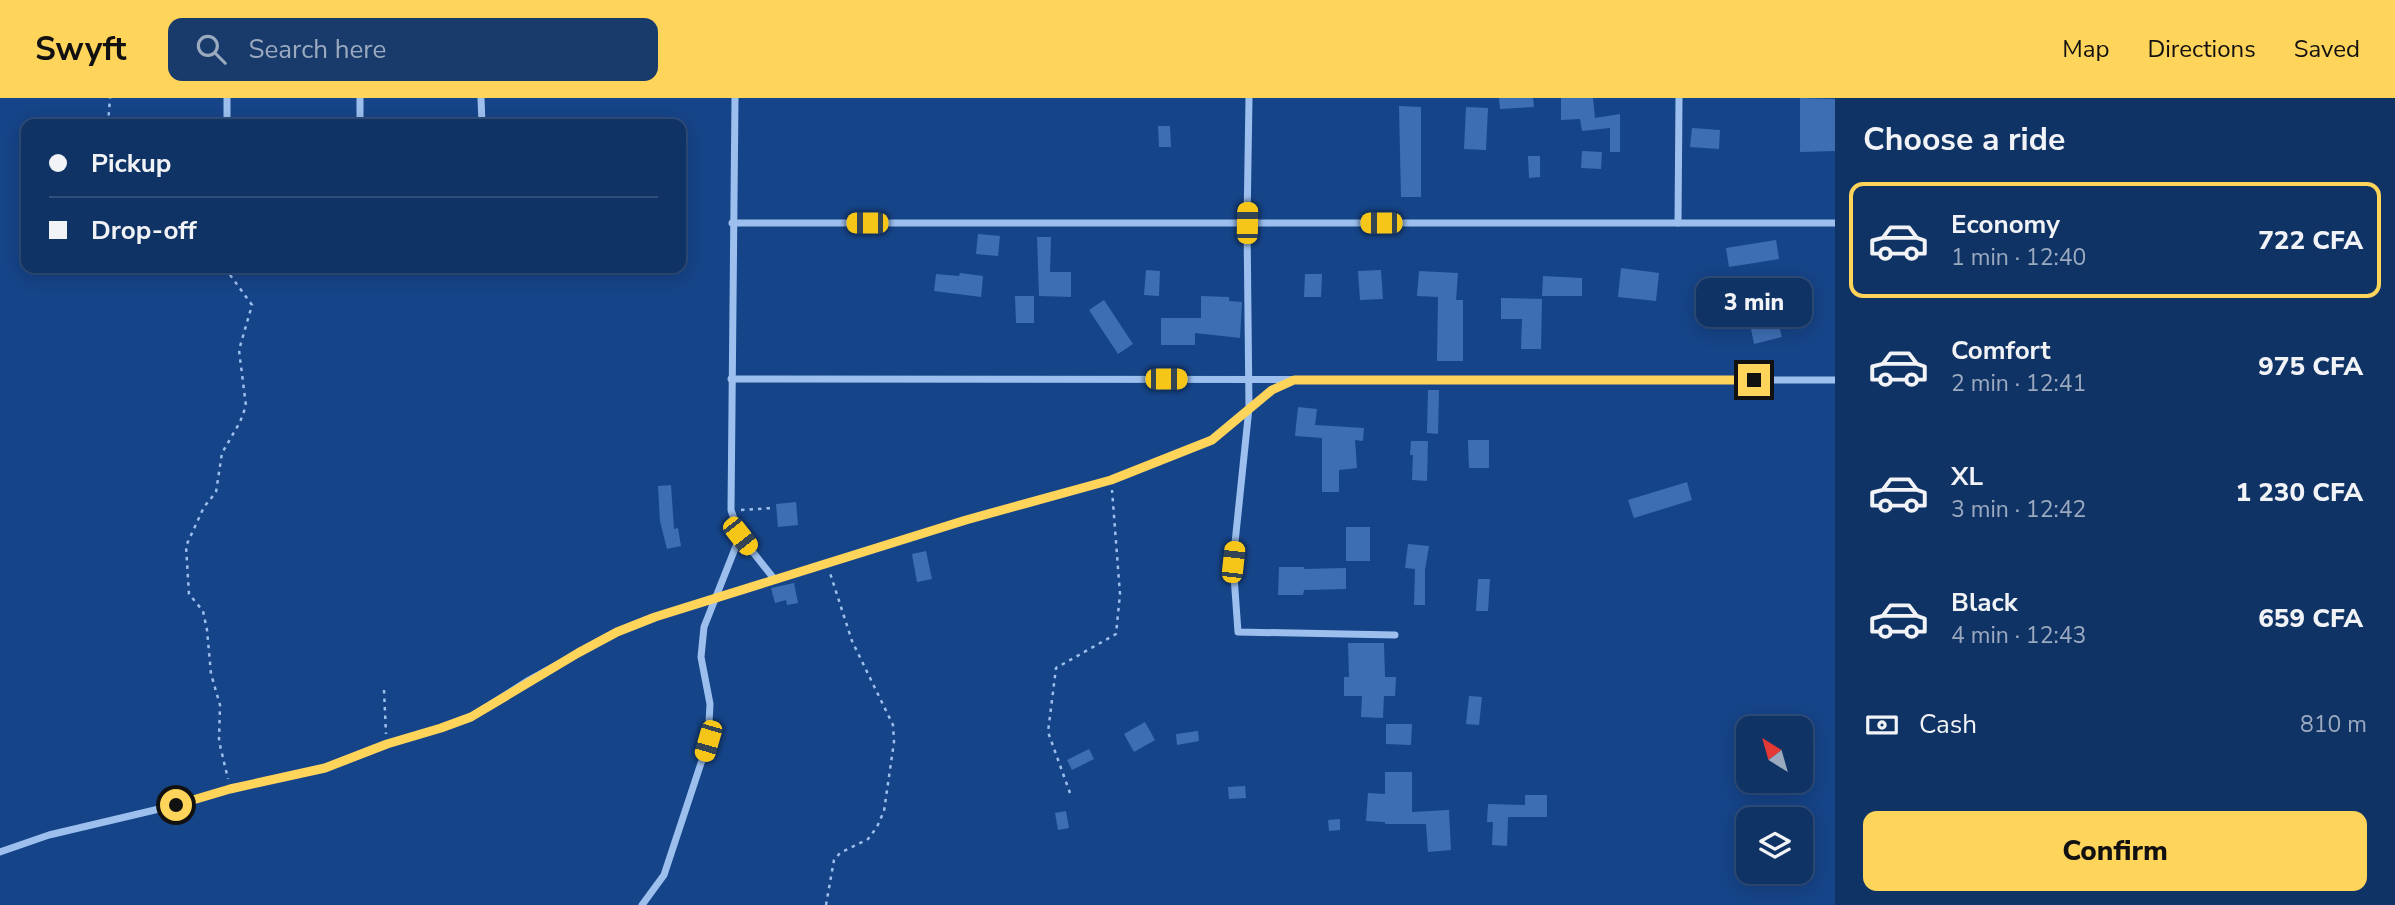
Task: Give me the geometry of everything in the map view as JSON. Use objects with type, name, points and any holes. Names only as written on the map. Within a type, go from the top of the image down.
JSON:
[{"type":"street","points":[[227,119],[228,98]]},
{"type":"street","points":[[360,98],[360,119]]},
{"type":"street","points":[[481,98],[482,119]]},
{"type":"street","points":[[735,98],[731,510],[740,536],[775,580]]},
{"type":"street","points":[[1249,98],[1249,408],[1233,562],[1238,632],[1395,635]]},
{"type":"street","points":[[1678,223],[1679,98]]},
{"type":"street","points":[[732,223],[1835,223]]},
{"type":"street","points":[[731,379],[1835,380]]},
{"type":"street","points":[[0,852],[49,835],[325,768],[387,744],[441,728],[471,717],[529,680],[617,632],[716,597],[966,520],[1111,480],[1212,440],[1272,390],[1294,380]]},
{"type":"street","points":[[642,905],[664,875],[708,741],[710,704],[702,664],[704,626],[740,536]]},
{"type":"path","points":[[108,119],[110,98]]},
{"type":"path","points":[[229,273],[252,304],[239,350],[246,406],[222,453],[216,492],[204,508],[186,546],[186,562],[189,594],[203,611],[207,630],[211,674],[220,705],[219,741],[230,789]]},
{"type":"path","points":[[1070,793],[1048,732],[1056,668],[1116,634],[1120,594],[1111,480]]},
{"type":"path","points":[[731,510],[772,508]]},
{"type":"path","points":[[826,905],[834,860],[840,853],[868,839],[884,811],[894,742],[893,724],[852,641],[827,564]]},
{"type":"path","points":[[384,690],[387,744]]},
{"type":"building","points":[[1499,98],[1533,98],[1534,107],[1500,109]]},
{"type":"building","points":[[1561,98],[1593,98],[1595,118],[1620,114],[1620,152],[1610,152],[1610,128],[1582,131],[1580,119],[1561,120]]},
{"type":"building","points":[[1800,98],[1835,99],[1835,151],[1800,152]]},
{"type":"building","points":[[1399,106],[1421,107],[1421,197],[1401,197]]},
{"type":"building","points":[[1466,107],[1488,108],[1486,150],[1464,149]]},
{"type":"building","points":[[1158,126],[1170,126],[1171,147],[1159,147]]},
{"type":"building","points":[[1692,128],[1720,130],[1719,149],[1690,147]]},
{"type":"building","points":[[1582,151],[1602,152],[1601,169],[1581,168]]},
{"type":"building","points":[[1528,156],[1540,156],[1540,177],[1529,178]]},
{"type":"building","points":[[978,234],[1000,236],[998,256],[976,254]]},
{"type":"building","points":[[1037,237],[1051,237],[1050,272],[1071,272],[1071,297],[1039,296]]},
{"type":"building","points":[[1776,240],[1779,259],[1729,267],[1726,248]]},
{"type":"building","points":[[1621,268],[1659,273],[1656,301],[1618,297]]},
{"type":"building","points":[[1146,270],[1160,271],[1159,296],[1144,295]]},
{"type":"building","points":[[1381,270],[1383,299],[1360,300],[1358,271]]},
{"type":"building","points":[[1419,271],[1458,273],[1456,300],[1463,300],[1463,361],[1437,361],[1438,297],[1417,296]]},
{"type":"building","points":[[960,273],[983,276],[981,297],[934,291],[936,274],[959,276]]},
{"type":"building","points":[[1305,274],[1322,274],[1321,297],[1304,297]]},
{"type":"building","points":[[1543,276],[1582,278],[1582,296],[1542,296]]},
{"type":"building","points":[[1015,296],[1034,296],[1034,323],[1016,323]]},
{"type":"building","points":[[1201,296],[1229,297],[1229,301],[1242,302],[1240,338],[1195,333],[1195,345],[1161,345],[1161,318],[1201,318]]},
{"type":"building","points":[[1501,298],[1542,299],[1541,349],[1521,349],[1522,319],[1501,319]]},
{"type":"building","points":[[1104,300],[1133,344],[1118,354],[1089,310]]},
{"type":"building","points":[[1777,318],[1782,337],[1754,344],[1750,324]]},
{"type":"building","points":[[1428,390],[1439,390],[1438,434],[1427,433]]},
{"type":"building","points":[[1298,407],[1317,409],[1315,425],[1364,428],[1363,441],[1355,440],[1357,468],[1339,470],[1339,492],[1322,492],[1322,438],[1295,436]]},
{"type":"building","points":[[1468,440],[1489,440],[1489,468],[1469,468]]},
{"type":"building","points":[[1411,441],[1428,441],[1427,481],[1412,480]]},
{"type":"building","points":[[1687,482],[1692,500],[1634,518],[1628,500]]},
{"type":"building","points":[[671,485],[674,529],[678,528],[681,546],[667,549],[660,521],[658,486]]},
{"type":"building","points":[[796,502],[798,525],[778,527],[776,504]]},
{"type":"building","points":[[1346,527],[1370,527],[1370,561],[1346,561]]},
{"type":"building","points":[[1408,544],[1429,546],[1425,570],[1425,605],[1414,605],[1415,569],[1405,568]]},
{"type":"building","points":[[926,551],[932,579],[917,582],[912,554]]},
{"type":"building","points":[[1279,567],[1346,568],[1346,589],[1304,590],[1303,595],[1278,595]]},
{"type":"building","points":[[1478,579],[1490,579],[1488,611],[1476,611]]},
{"type":"building","points":[[794,583],[798,603],[787,605],[786,600],[775,603],[771,588]]},
{"type":"building","points":[[1348,643],[1384,643],[1385,677],[1396,677],[1395,696],[1384,696],[1383,718],[1361,717],[1362,696],[1344,696],[1344,677],[1349,677]]},
{"type":"building","points":[[1469,696],[1482,697],[1479,725],[1466,724]]},
{"type":"building","points":[[1145,722],[1155,740],[1134,752],[1124,734]]},
{"type":"building","points":[[1386,724],[1412,724],[1411,745],[1386,744]]},
{"type":"building","points":[[1198,731],[1199,741],[1177,745],[1176,734]]},
{"type":"building","points":[[1089,749],[1094,759],[1072,770],[1067,760]]},
{"type":"building","points":[[1385,772],[1412,772],[1412,812],[1449,810],[1451,850],[1428,852],[1426,824],[1366,821],[1368,793],[1385,794]]},
{"type":"building","points":[[1245,786],[1246,798],[1229,799],[1228,787]]},
{"type":"building","points":[[1525,795],[1547,795],[1547,817],[1508,817],[1507,846],[1492,845],[1493,822],[1487,822],[1488,804],[1525,805]]},
{"type":"building","points":[[1066,811],[1069,828],[1058,830],[1055,813]]},
{"type":"building","points":[[1340,819],[1340,830],[1329,831],[1328,820]]},
{"type":"route","points":[[176,805],[230,789],[325,768],[387,744],[471,717],[578,653],[617,632],[655,617],[966,520],[1111,480],[1212,440],[1272,390],[1294,380],[1754,380]]}]
